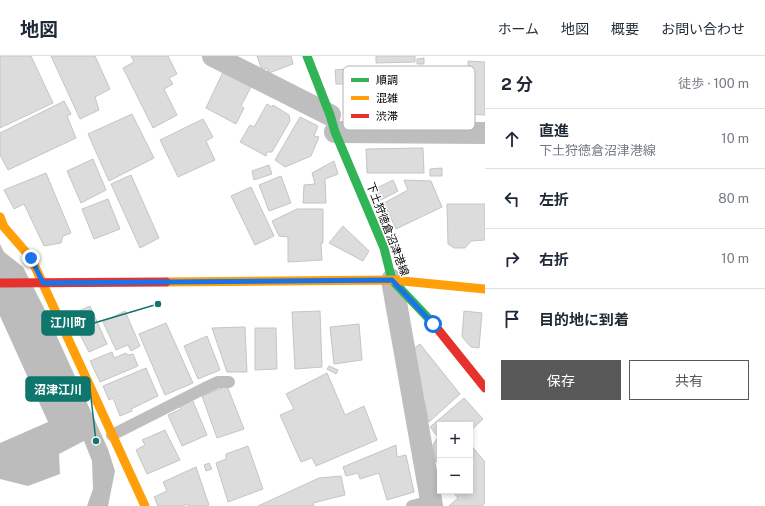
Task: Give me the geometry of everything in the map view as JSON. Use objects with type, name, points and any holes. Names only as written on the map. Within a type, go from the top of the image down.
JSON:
[{"type":"street","points":[[212,56],[333,124],[343,125]]},
{"type":"street","name":"下土狩徳倉沼津港線","points":[[307,56],[384,248],[392,280],[433,324],[485,388]]},
{"type":"street","points":[[424,130],[485,134]]},
{"type":"street","points":[[0,218],[4,227],[31,258],[145,506]]},
{"type":"street","points":[[392,280],[425,504]]},
{"type":"street","points":[[0,283],[392,280],[485,289]]},
{"type":"lane","points":[[112,435],[218,382],[229,382]]},
{"type":"shaded area","points":[[0,244],[4,252],[23,267],[44,308],[108,449],[115,471],[108,506],[87,506],[93,489],[92,461],[84,441],[59,454],[60,474],[28,486],[0,479],[0,443],[48,422],[0,316]]},
{"type":"building","points":[[0,56],[31,56],[53,103],[0,128]]},
{"type":"building","points":[[51,56],[95,56],[110,89],[95,97],[99,110],[80,119]]},
{"type":"building","points":[[131,56],[168,56],[177,74],[169,78],[173,84],[164,89],[177,115],[153,128],[123,68],[134,62]]},
{"type":"building","points":[[257,56],[291,56],[293,64],[269,73],[267,68],[262,70]]},
{"type":"building","points":[[376,56],[415,56],[415,62],[376,63]]},
{"type":"building","points":[[424,58],[424,64],[417,64],[417,59]]},
{"type":"building","points":[[468,61],[485,62],[485,115],[475,114],[475,66],[468,66]]},
{"type":"building","points":[[343,69],[343,84],[336,84],[335,70]]},
{"type":"building","points":[[223,72],[251,87],[241,106],[244,108],[236,124],[206,108]]},
{"type":"building","points":[[64,101],[71,114],[67,116],[76,138],[8,170],[0,155],[0,133]]},
{"type":"building","points":[[267,104],[272,107],[273,105],[289,115],[290,121],[272,152],[267,152],[266,156],[240,142],[250,125],[254,127]]},
{"type":"building","points":[[132,114],[154,158],[109,181],[88,134]]},
{"type":"building","points":[[300,117],[318,126],[314,136],[319,137],[311,156],[285,167],[275,160]]},
{"type":"building","points":[[203,119],[213,137],[206,141],[215,160],[178,177],[160,140]]},
{"type":"building","points":[[423,148],[424,173],[367,173],[366,149]]},
{"type":"building","points":[[93,159],[106,190],[81,203],[67,171]]},
{"type":"building","points":[[334,161],[338,174],[325,179],[326,203],[303,203],[304,185],[315,184],[312,173]]},
{"type":"building","points":[[269,165],[272,174],[254,180],[252,171]]},
{"type":"building","points":[[442,168],[442,176],[430,176],[430,169]]},
{"type":"building","points":[[46,173],[71,233],[63,236],[61,243],[44,246],[24,204],[14,209],[4,190]]},
{"type":"building","points":[[131,175],[159,238],[140,248],[111,184]]},
{"type":"building","points":[[281,176],[291,203],[269,211],[259,185]]},
{"type":"building","points":[[393,180],[398,191],[379,201],[373,190]]},
{"type":"building","points":[[404,180],[431,181],[442,207],[396,229],[384,203],[408,190]]},
{"type":"building","points":[[251,187],[274,236],[255,245],[231,196]]},
{"type":"building","points":[[108,199],[120,229],[94,239],[82,209]]},
{"type":"building","points":[[447,204],[485,204],[485,240],[471,241],[465,248],[454,248],[448,244]]},
{"type":"building","points":[[297,209],[323,209],[323,243],[321,243],[322,260],[288,262],[288,237],[279,236],[272,221]]},
{"type":"building","points":[[343,226],[369,251],[363,261],[329,243]]},
{"type":"building","points":[[90,306],[107,344],[89,352],[70,315]]},
{"type":"building","points":[[125,311],[140,346],[131,351],[128,345],[116,350],[103,322]]},
{"type":"building","points":[[320,311],[322,367],[295,369],[292,312]]},
{"type":"building","points":[[464,311],[482,313],[479,348],[471,347],[462,337]]},
{"type":"building","points":[[166,323],[193,383],[165,395],[139,334]]},
{"type":"building","points":[[359,324],[362,360],[334,364],[330,327]]},
{"type":"building","points":[[245,327],[247,372],[227,372],[212,328]]},
{"type":"building","points":[[255,328],[276,328],[277,369],[255,370]]},
{"type":"building","points":[[207,336],[220,370],[198,379],[184,346]]},
{"type":"building","points":[[420,344],[460,394],[429,422],[412,350]]},
{"type":"building","points":[[112,352],[114,358],[126,353],[128,355],[133,354],[138,366],[100,382],[90,361]]},
{"type":"building","points":[[329,366],[338,370],[336,374],[327,369]]},
{"type":"building","points":[[146,368],[158,396],[120,416],[113,398],[109,400],[103,386]]},
{"type":"building","points":[[327,373],[345,415],[364,406],[377,440],[316,466],[312,458],[301,462],[280,415],[294,409],[286,394]]},
{"type":"building","points":[[227,386],[244,429],[217,438],[202,396]]},
{"type":"building","points":[[464,398],[483,419],[473,428],[473,422],[437,422],[437,436],[430,427]]},
{"type":"building","points":[[192,399],[207,435],[182,446],[168,415],[181,409],[180,405]]},
{"type":"building","points":[[165,430],[180,460],[147,474],[136,450],[145,445],[142,440]]},
{"type":"building","points":[[437,439],[436,462],[433,445]]},
{"type":"building","points":[[396,445],[397,457],[406,455],[414,492],[387,500],[379,473],[360,479],[358,473],[346,476],[343,467]]},
{"type":"building","points":[[248,446],[263,489],[228,502],[216,463],[226,459],[226,454]]},
{"type":"building","points":[[473,448],[485,462],[485,503],[482,506],[449,506],[458,498],[455,494],[473,494]]},
{"type":"building","points":[[209,463],[212,469],[206,471],[204,465]]},
{"type":"building","points":[[196,467],[209,505],[188,506],[188,504],[182,506],[158,506],[154,497],[167,491],[163,482]]},
{"type":"building","points":[[341,476],[345,495],[313,503],[314,506],[258,506],[319,478]]},
{"type":"traffic: fast","points":[[307,56],[335,132],[384,248],[392,280],[432,322]]},
{"type":"traffic: slow","points":[[0,217],[4,227],[31,258],[145,506]]},
{"type":"traffic: slow","points":[[166,282],[392,280],[485,289]]},
{"type":"traffic: jam","points":[[0,283],[166,282]]},
{"type":"traffic: jam","points":[[432,322],[485,388]]},
{"type":"place","name":"江川町","points":[[158,304]]},
{"type":"place","name":"沼津江川","points":[[96,441]]},
{"type":"route","points":[[31,258],[43,283],[392,280],[433,324]]}]
